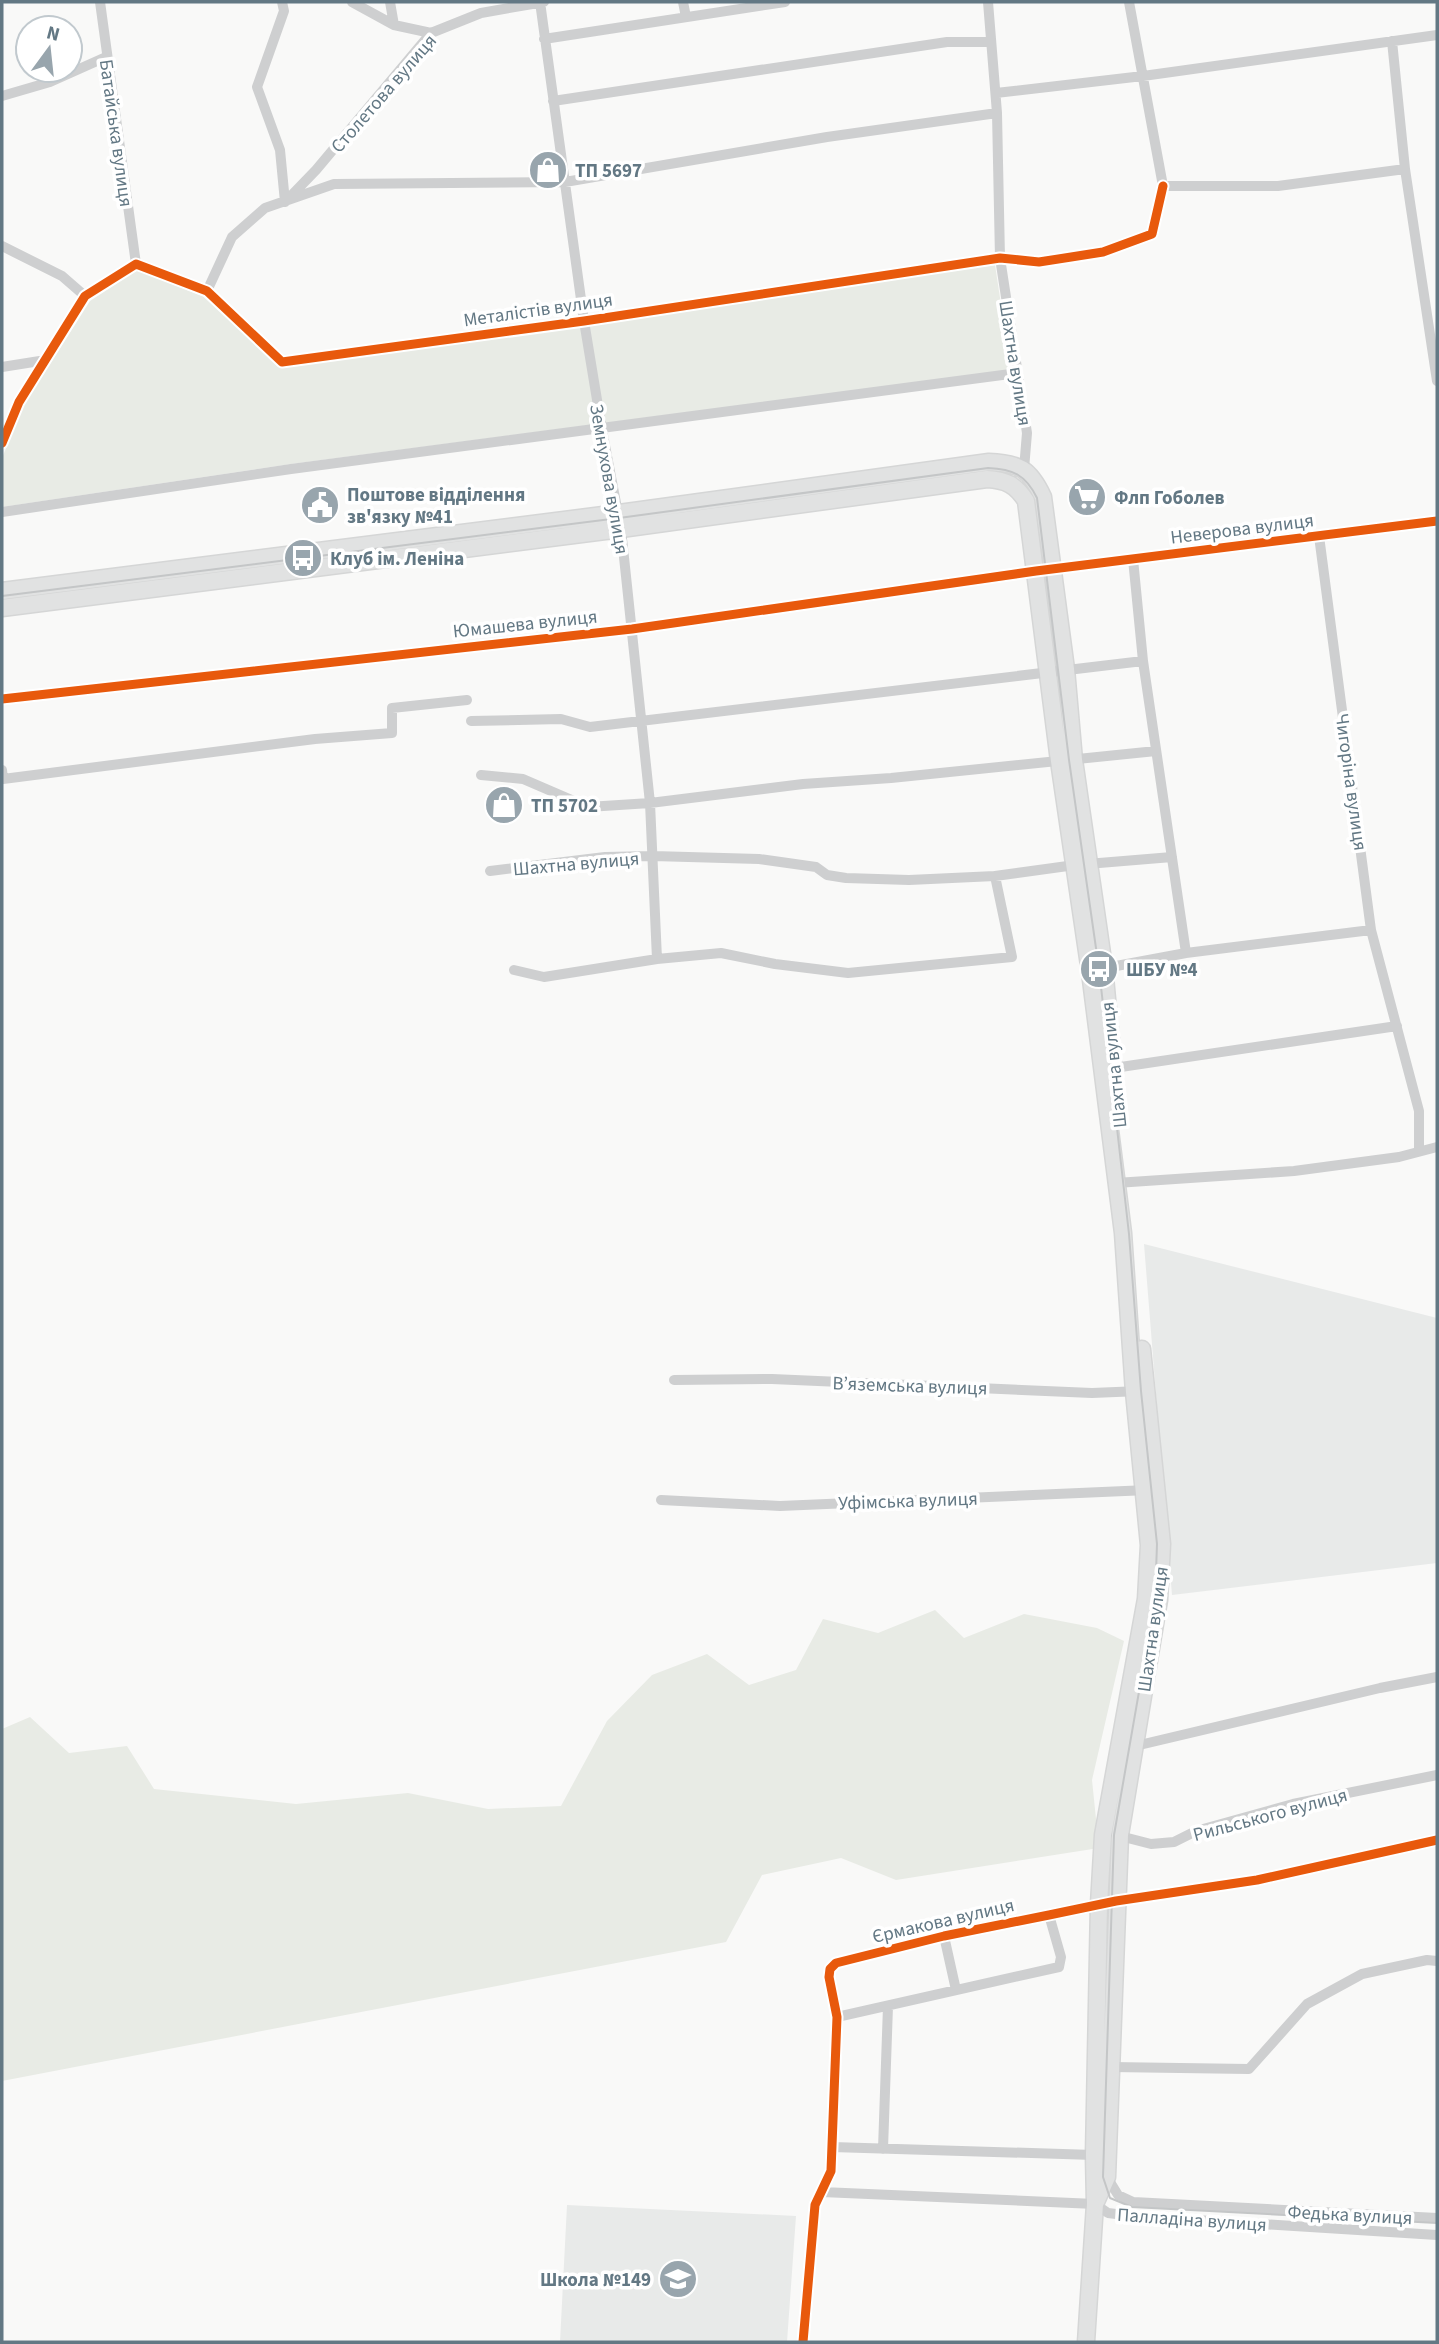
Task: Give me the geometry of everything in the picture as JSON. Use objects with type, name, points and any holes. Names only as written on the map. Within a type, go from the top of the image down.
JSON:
[{"type":"main road","points":[[2,608],[620,521],[989,462],[1007,463],[1024,469]]},
{"type":"main road","name":"Шахтна вулиця","points":[[1024,469],[1042,496],[1048,671],[1067,760],[1114,1068],[1121,1182],[1149,1490],[1146,1599],[1103,1835],[1099,1905],[1095,2204],[1086,2342]]},
{"type":"main road","name":"Шахтна вулиця","points":[[620,521],[987,479],[1002,480],[1016,486],[1026,501],[1066,669],[1067,760]]},
{"type":"main road","points":[[2,591],[620,521]]},
{"type":"main road","name":"Шахтна вулиця","points":[[1097,969],[1121,1182]]},
{"type":"main road","name":"Шахтна вулиця","points":[[1095,2204],[1107,2177],[1120,1835],[1159,1600],[1162,1544],[1149,1490]]},
{"type":"street","name":"Батайська вулиця","points":[[100,2],[136,264]]},
{"type":"street","points":[[282,2],[284,11],[257,87],[280,150],[285,202]]},
{"type":"street","points":[[352,2],[394,25],[431,33]]},
{"type":"street","points":[[390,2],[394,25]]},
{"type":"street","name":"Столетова вулиця","points":[[285,202],[316,170],[431,33],[481,13],[541,2]]},
{"type":"street","name":"Земнухова вулиця","points":[[541,2],[552,101],[584,321],[620,521],[650,803],[657,959]]},
{"type":"street","points":[[683,2],[686,17]]},
{"type":"street","points":[[544,39],[785,2]]},
{"type":"street","name":"Шахтна вулиця","points":[[989,2],[997,113],[1000,258],[1027,433],[1024,469]]},
{"type":"street","points":[[1129,2],[1163,186],[1278,186],[1405,169]]},
{"type":"street","points":[[996,93],[1143,76],[1437,35]]},
{"type":"street","points":[[1392,41],[1405,169],[1437,381]]},
{"type":"street","points":[[552,101],[947,42],[991,43]]},
{"type":"street","points":[[2,96],[50,82],[106,57]]},
{"type":"street","points":[[207,291],[232,237],[265,208],[334,184],[565,181],[827,137],[997,113]]},
{"type":"street","name":"Металістів вулиця","points":[[136,264],[207,291],[282,362],[584,321],[1000,258],[1039,262],[1103,252],[1152,234],[1163,186]]},
{"type":"street","points":[[2,246],[62,276],[85,296]]},
{"type":"street","points":[[2,443],[19,402],[85,296],[136,264]]},
{"type":"street","points":[[2,367],[46,360]]},
{"type":"street","points":[[2,512],[291,469],[1018,373]]},
{"type":"street","name":"Неверова вулиця","points":[[1044,571],[1437,521]]},
{"type":"street","name":"Чигоріна вулиця","points":[[1319,536],[1371,930],[1419,1111],[1419,1151]]},
{"type":"street","points":[[1133,559],[1143,661],[1186,953]]},
{"type":"street","name":"Юмашева вулиця","points":[[2,699],[632,629],[1044,571]]},
{"type":"street","points":[[471,721],[561,719],[590,727],[1143,661]]},
{"type":"street","points":[[2,770],[3,779],[315,739],[391,733],[392,708],[467,699]]},
{"type":"street","points":[[481,775],[523,779],[588,807],[650,803],[803,784],[891,778],[1156,751]]},
{"type":"street","name":"Шахтна вулиця","points":[[490,870],[605,857],[653,856],[759,859],[816,867],[827,875],[846,878],[909,880],[995,876],[1172,857]]},
{"type":"street","points":[[514,970],[544,977],[657,959],[721,953],[775,964],[848,973],[1012,957],[995,876]]},
{"type":"street","points":[[1097,969],[1186,953],[1371,930]]},
{"type":"street","points":[[1114,1068],[1396,1026]]},
{"type":"street","points":[[1121,1182],[1294,1171],[1399,1157],[1437,1147]]},
{"type":"street","name":"В’яземська вулиця","points":[[674,1380],[772,1379],[1092,1393],[1139,1391]]},
{"type":"street","name":"Уфімська вулиця","points":[[661,1500],[780,1506],[1149,1490]]},
{"type":"street","points":[[1118,1750],[1437,1677]]},
{"type":"street","name":"Рильського вулиця","points":[[1103,1835],[1120,1835],[1152,1844],[1174,1842],[1196,1831],[1293,1804],[1437,1775]]},
{"type":"street","name":"Єрмакова вулиця","points":[[803,2342],[815,2204],[831,2171],[837,2017],[829,1977],[830,1969],[835,1963],[944,1936],[1116,1901],[1257,1880],[1437,1840]]},
{"type":"street","points":[[837,2017],[1059,1967],[1061,1957],[1049,1915]]},
{"type":"street","points":[[944,1936],[956,1990]]},
{"type":"street","points":[[1111,2067],[1249,2069],[1307,2004],[1362,1974],[1437,1961]]},
{"type":"street","points":[[883,2149],[888,2006]]},
{"type":"street","points":[[832,2147],[1094,2155]]},
{"type":"street","points":[[1095,2204],[1118,2195],[1107,2177]]},
{"type":"street","name":"Палладіна вулиця","points":[[822,2192],[1095,2204],[1108,2213],[1132,2216],[1437,2235]]},
{"type":"street","name":"Федька вулиця","points":[[1118,2195],[1133,2202],[1437,2218]]},
{"type":"shaded area","points":[[995,265],[1011,370],[291,464],[2,507],[2,458],[24,405],[90,301],[137,270],[204,297],[282,368]]},
{"type":"shaded area","points":[[1144,1244],[1437,1318],[1437,1563],[1172,1595]]},
{"type":"shaded area","points":[[935,1610],[964,1638],[1024,1614],[1097,1628],[1124,1641],[1092,1780],[1099,1848],[896,1880],[841,1858],[762,1875],[726,1942],[2,2081],[2,1729],[30,1717],[69,1753],[127,1746],[154,1789],[296,1804],[408,1793],[488,1809],[561,1806],[607,1721],[652,1675],[707,1654],[749,1685],[796,1670],[823,1619],[878,1633]]},
{"type":"shaded area","name":"Школа №149","points":[[567,2205],[796,2216],[787,2342],[560,2342]]},
{"type":"tram line","points":[[2,596],[988,468],[1012,472],[1028,484],[1037,498],[1069,760],[1099,969],[1129,1234],[1141,1391],[1157,1544],[1155,1600],[1114,1835],[1103,2177],[1110,2198],[1132,2207],[1437,2223]]},
{"type":"cycle path","points":[[2,443],[19,402],[85,296],[136,264],[207,291],[282,362],[584,321],[1000,258],[1039,262],[1103,252],[1152,234],[1163,186]]},
{"type":"cycle path","points":[[2,699],[632,629],[1036,571],[1437,521]]},
{"type":"cycle path","points":[[803,2342],[815,2205],[831,2171],[837,2017],[829,1977],[830,1969],[836,1963],[944,1936],[1116,1901],[1257,1880],[1437,1840]]},
{"type":"place","name":"ТП 5697","points":[[548,170]]},
{"type":"place","name":"Флп Гоболев","points":[[1087,497]]},
{"type":"place","name":"Поштове відділення зв'язку №41","points":[[320,505]]},
{"type":"place","name":"Клуб ім. Леніна","points":[[303,558]]},
{"type":"place","name":"ТП 5702","points":[[504,805]]},
{"type":"place","name":"ШБУ №4","points":[[1099,969]]},
{"type":"place","name":"Школа №149","points":[[678,2279]]}]
